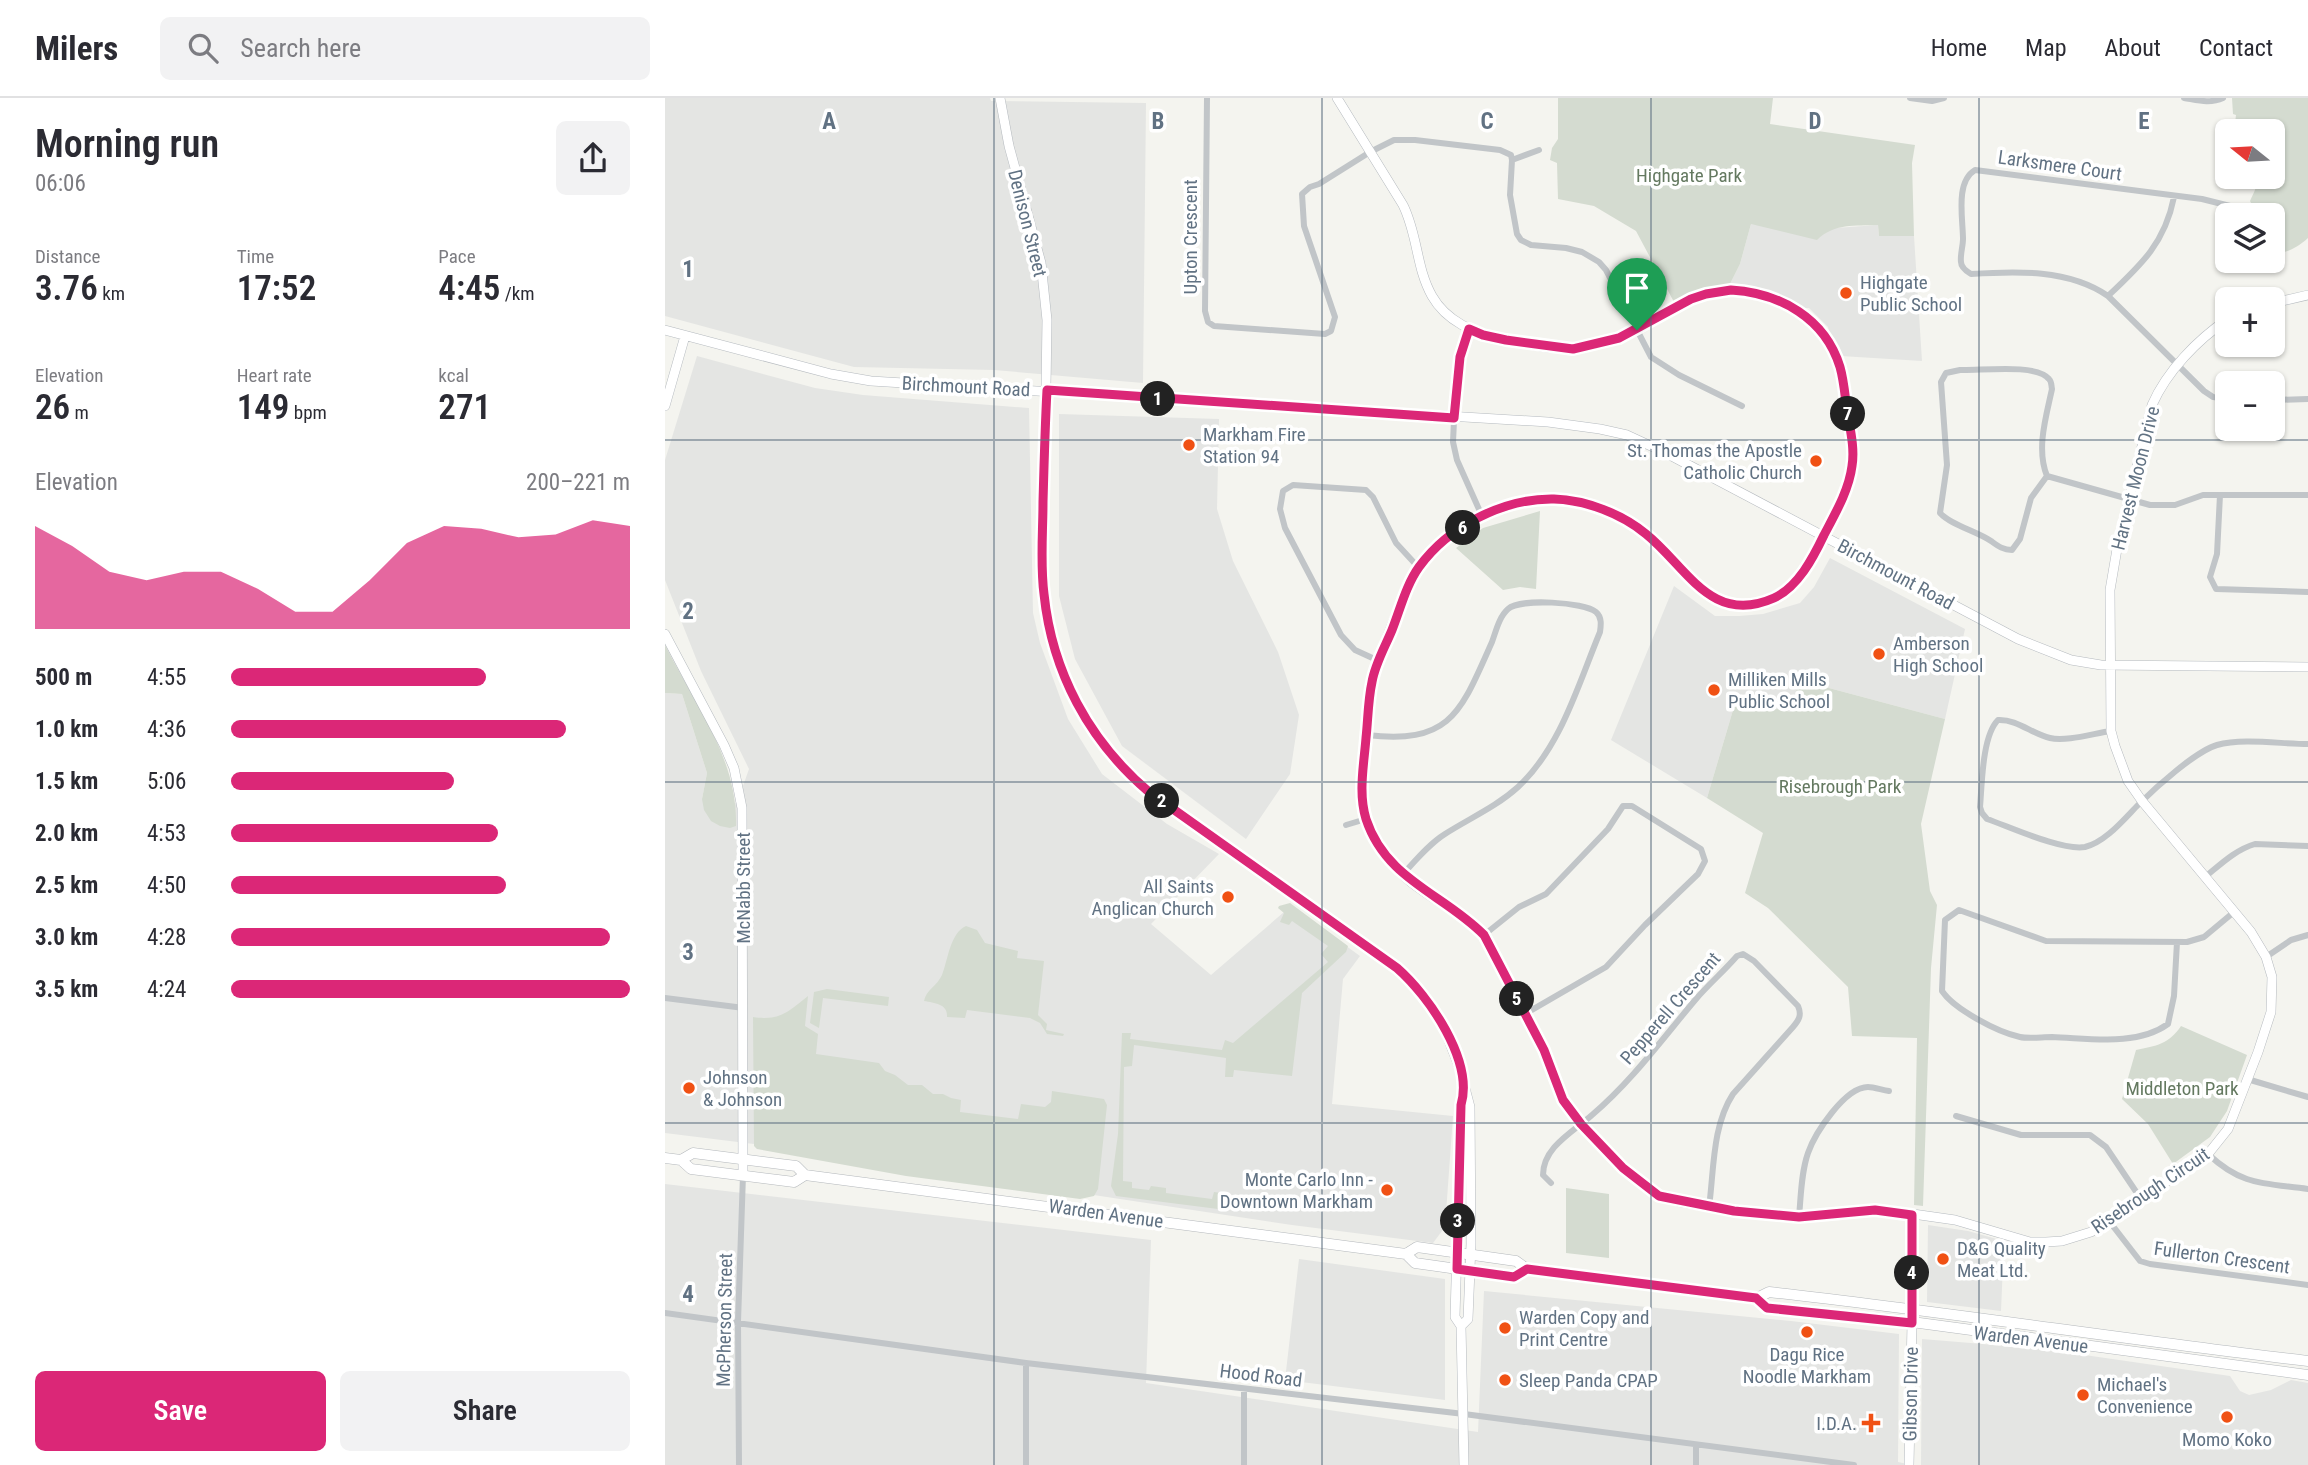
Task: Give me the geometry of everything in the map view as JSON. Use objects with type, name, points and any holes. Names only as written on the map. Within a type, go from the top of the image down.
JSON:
[{"type":"main road","name":"Warden Avenue","points":[[681,1160],[693,1153],[796,1166],[805,1175],[1406,1254],[1415,1263],[1514,1277],[1527,1269]]},
{"type":"main road","name":"Warden Avenue","points":[[665,1158],[681,1160],[691,1169],[794,1182],[805,1175]]},
{"type":"main road","name":"Warden Avenue","points":[[1406,1254],[1417,1247],[1516,1261],[1527,1269],[1756,1298],[1769,1292],[2308,1361]]},
{"type":"main road","name":"Warden Avenue","points":[[1756,1298],[1767,1308],[1912,1323],[2308,1375]]},
{"type":"street","name":"Denison Street","points":[[1000,98],[1013,161],[1041,263],[1047,320],[1043,591],[1048,622],[1069,690],[1081,712],[1118,762],[1149,792],[1379,955],[1423,994],[1442,1023],[1460,1069],[1470,1107],[1471,1254],[1468,1319],[1461,1326]]},
{"type":"street","name":"Upton Crescent","points":[[1207,98],[1205,311],[1208,322],[1214,326],[1325,334],[1331,331],[1335,317],[1304,226],[1303,194],[1310,187],[1370,152]]},
{"type":"street","points":[[1337,98],[1403,205],[1412,224],[1422,271],[1432,296],[1453,318],[1469,329],[1460,357],[1453,442],[1457,460],[1482,516]]},
{"type":"street","points":[[1910,98],[1932,101],[1944,98]]},
{"type":"street","points":[[2184,98],[2215,101],[2223,98]]},
{"type":"street","points":[[1370,152],[1394,140],[1416,139],[1500,150],[1511,155],[1510,195],[1517,234],[1521,240],[1531,245],[1574,250],[1599,262],[1651,357],[1679,375],[1742,406]]},
{"type":"street","points":[[1512,160],[1539,150]]},
{"type":"street","name":"Larksmere Court","points":[[2215,397],[2204,391],[2108,296],[2094,286],[2062,278],[1996,271],[1971,274],[1964,270],[1960,262],[1962,203],[1969,174],[1975,170],[2219,203]]},
{"type":"street","points":[[2108,296],[2154,249],[2163,234],[2174,197]]},
{"type":"street","name":"Risebrough Circuit","points":[[1469,329],[1506,340],[1573,349],[1619,338],[1637,330],[1656,316],[1706,294],[1731,290],[1748,291],[1776,298],[1800,311],[1828,340],[1841,370],[1853,451],[1849,482],[1824,535],[1798,579],[1787,589],[1775,597],[1744,605],[1721,603],[1710,596],[1649,536],[1616,515],[1554,499],[1503,507],[1482,516],[1440,545],[1419,568],[1371,685],[1362,784],[1366,819],[1382,850],[1403,874],[1484,935],[1544,1050],[1557,1089],[1581,1124],[1623,1168],[1659,1196],[1709,1208],[1799,1217],[1875,1210],[1955,1220],[2030,1242],[2046,1242],[2076,1237],[2109,1222],[2209,1154],[2228,1129],[2248,1079],[2271,1012],[2272,977],[2266,957],[2251,932],[2142,801],[2123,773],[2112,731],[2111,666]]},
{"type":"street","points":[[2285,300],[2308,295]]},
{"type":"street","name":"Birchmount Road","points":[[665,330],[831,374],[871,380],[1548,422],[1600,429],[1627,435],[1666,453],[2037,648],[2071,660],[2111,666],[2308,667]]},
{"type":"street","name":"Harvest Moon Drive","points":[[2111,666],[2111,590],[2117,549],[2152,405],[2159,390],[2178,364],[2215,331]]},
{"type":"street","points":[[665,406],[685,337]]},
{"type":"street","points":[[2005,370],[2038,372],[2048,377],[2052,389],[2042,446],[2043,466],[2047,476],[2031,498],[2020,539],[2011,550],[2005,550],[1979,533],[1942,517],[1940,507],[1947,465],[1941,382],[1946,373],[2005,370]]},
{"type":"street","points":[[2285,400],[2308,399]]},
{"type":"street","points":[[2047,476],[2162,506],[2203,495],[2308,495]]},
{"type":"street","points":[[1379,661],[1355,650],[1341,635],[1285,528],[1280,509],[1283,491],[1293,485],[1366,490],[1373,497],[1397,543],[1419,568]]},
{"type":"street","points":[[2220,495],[2217,554],[2210,578],[2216,589],[2308,592]]},
{"type":"street","points":[[1367,735],[1394,739],[1412,737],[1431,731],[1453,718],[1474,680],[1499,623],[1510,607],[1525,602],[1578,606],[1595,611],[1599,616],[1600,632],[1548,750],[1517,788],[1490,809],[1444,835],[1403,874]]},
{"type":"street","name":"McNabb Street","points":[[665,634],[724,745],[739,786],[743,833],[743,1175]]},
{"type":"street","points":[[2112,731],[2059,739],[2050,738],[2009,721],[1998,720],[1991,729],[1986,754],[1980,807],[1982,813],[1987,819],[2043,839],[2064,846],[2084,847],[2107,834],[2142,801],[2200,754],[2217,745],[2308,744]]},
{"type":"street","points":[[1484,935],[1519,907],[1546,894],[1598,839],[1623,806],[1632,806],[1701,849],[1705,861],[1698,874],[1606,967],[1525,1014]]},
{"type":"street","points":[[1346,824],[1366,819]]},
{"type":"street","points":[[2205,877],[2231,855],[2248,846],[2308,846]]},
{"type":"street","points":[[2177,942],[2174,996],[2168,1024],[2160,1030],[2125,1039],[2022,1038],[1955,1005],[1942,991],[1945,919],[1959,910],[2046,941],[2177,942],[2204,937],[2234,912]]},
{"type":"street","points":[[2266,957],[2291,940],[2308,936]]},
{"type":"street","name":"Pepperell Crescent","points":[[1581,1124],[1644,1062],[1698,997],[1737,956],[1743,954],[1750,957],[1801,1012],[1800,1018],[1725,1106],[1719,1129],[1709,1208]]},
{"type":"street","points":[[665,998],[744,1008]]},
{"type":"street","points":[[2248,1079],[2308,1097]]},
{"type":"street","points":[[1799,1217],[1808,1152],[1826,1121],[1856,1090],[1868,1087],[1889,1091]]},
{"type":"street","name":"Denison Street","points":[[1464,1465],[1461,1326],[1455,1317],[1461,1105],[1465,1092]]},
{"type":"street","points":[[1956,1116],[2021,1135],[2090,1135],[2106,1147],[2141,1199]]},
{"type":"street","points":[[1551,1183],[1543,1175],[1546,1157],[1581,1124]]},
{"type":"street","points":[[2209,1154],[2231,1174],[2245,1180],[2308,1189]]},
{"type":"street","name":"McPherson Street","points":[[739,1465],[738,1322],[743,1175]]},
{"type":"street","points":[[1912,1215],[1912,1323]]},
{"type":"street","name":"Fullerton Crescent","points":[[2109,1222],[2140,1261],[2308,1285]]},
{"type":"street","name":"Hood Road","points":[[665,1314],[1027,1363],[1464,1414],[1854,1465]]},
{"type":"street","name":"Gibson Drive","points":[[1909,1465],[1912,1323]]},
{"type":"street","points":[[2048,1342],[2057,1330]]},
{"type":"street","points":[[1026,1465],[1027,1363]]},
{"type":"street","points":[[1244,1389],[1244,1465]]},
{"type":"street","points":[[1696,1446],[1696,1465]]},
{"type":"shaded area","points":[[665,98],[990,98],[991,101],[1146,103],[1143,383],[994,370],[854,367],[665,316]]},
{"type":"shaded area","name":"Highgate Public School","points":[[1751,224],[1826,231],[1878,225],[1879,236],[1914,236],[1922,361],[1841,356],[1828,327],[1809,308],[1764,289],[1729,286],[1740,264]]},
{"type":"shaded area","points":[[697,356],[815,388],[863,395],[1029,408],[1033,613],[1040,643],[1068,719],[1102,774],[1167,824],[1219,854],[1151,924],[1211,975],[1291,906],[1360,956],[1343,979],[1332,1104],[1453,1116],[1445,1227],[1433,1243],[1292,1225],[762,1145],[665,1133],[665,693],[682,694],[707,773],[702,799],[737,803],[749,769],[701,671],[665,580],[665,460]]},
{"type":"shaded area","points":[[1059,414],[1219,419],[1217,509],[1233,561],[1278,652],[1299,715],[1290,774],[1246,839],[1122,746],[1075,659],[1059,596]]},
{"type":"shaded area","points":[[1830,558],[1965,629],[1945,719],[1799,680],[1791,712],[1736,700],[1707,798],[1611,740],[1674,586],[1715,616],[1763,614],[1800,603],[1814,587]]},
{"type":"shaded area","points":[[665,1184],[1151,1240],[1146,1383],[1478,1432],[1484,1291],[1899,1334],[1898,1462],[1912,1465],[665,1465]]},
{"type":"shaded area","points":[[1928,1225],[1968,1231],[2004,1241],[2001,1311],[1927,1302]]},
{"type":"shaded area","points":[[1299,1259],[1445,1279],[1445,1400],[1285,1380]]},
{"type":"shaded area","points":[[1922,1339],[2043,1349],[2230,1376],[2240,1391],[2249,1395],[2271,1390],[2291,1380],[2308,1383],[2308,1465],[1921,1465]]},
{"type":"green space","name":"Highgate Park","points":[[1558,98],[1773,98],[1770,124],[1915,145],[1912,163],[1914,236],[1879,236],[1878,225],[1853,226],[1830,231],[1817,240],[1751,224],[1740,264],[1729,286],[1699,291],[1674,302],[1636,231],[1594,206],[1558,199],[1557,163],[1550,160],[1552,148],[1558,139]]},
{"type":"green space","points":[[2232,98],[2308,98],[2308,238],[2288,251],[2285,252],[2285,203],[2250,201],[2255,189],[2285,189],[2285,119],[2236,119],[2236,115],[2233,114]]},
{"type":"green space","points":[[1540,511],[1536,589],[1520,587],[1503,590],[1456,548],[1483,528]]},
{"type":"green space","points":[[665,645],[722,754],[735,801],[736,826],[720,826],[711,821],[704,810],[702,799],[707,773],[682,694],[665,693]]},
{"type":"green space","name":"Risebrough Park","points":[[1799,680],[1945,719],[1921,824],[1930,891],[1937,905],[1931,968],[1923,1206],[1914,1205],[1917,1038],[1852,1036],[1848,987],[1768,908],[1745,893],[1763,833],[1707,798],[1736,700],[1791,712]]},
{"type":"green space","points":[[1290,903],[1348,946],[1346,952],[1302,993],[1292,1076],[1234,1070],[1233,1077],[1225,1077],[1226,1058],[1134,1045],[1132,1066],[1124,1067],[1123,1181],[1132,1182],[1132,1188],[1166,1188],[1166,1193],[1212,1199],[1214,1192],[1221,1193],[1218,1209],[1116,1196],[1111,1186],[1118,1134],[1122,1033],[1131,1033],[1130,1039],[1222,1050],[1225,1040],[1233,1043],[1328,962],[1321,954],[1328,946],[1292,921],[1289,925],[1280,922],[1284,913],[1279,906]]},
{"type":"green space","points":[[966,926],[977,930],[985,943],[1018,951],[1017,958],[1044,961],[1038,1015],[1047,1024],[1046,1030],[1064,1034],[1063,1036],[1047,1034],[1040,1023],[1030,1018],[967,1010],[965,1018],[947,1017],[943,1007],[924,1001],[942,975],[956,934]]},
{"type":"green space","points":[[827,989],[889,997],[888,1006],[823,998],[819,1028],[810,1023],[814,992]]},
{"type":"green space","points":[[808,996],[805,1026],[818,1034],[816,1054],[879,1063],[885,1071],[908,1085],[922,1085],[933,1094],[961,1100],[960,1112],[1018,1119],[1021,1104],[1045,1107],[1051,1102],[1052,1091],[1104,1099],[1107,1105],[1098,1189],[1094,1196],[1080,1199],[906,1176],[757,1149],[754,1146],[753,1017],[770,1018],[783,1014]]},
{"type":"green space","name":"Middleton Park","points":[[2181,1026],[2247,1055],[2227,1111],[2210,1137],[2173,1164],[2148,1124],[2122,1099],[2136,1050],[2167,1040]]},
{"type":"green space","points":[[1566,1188],[1609,1194],[1609,1258],[1566,1253]]},
{"type":"place","name":"Highgate Public School","points":[[1846,293]]},
{"type":"place","name":"Markham Fire Station 94","points":[[1189,445]]},
{"type":"place","name":"St. Thomas the Apostle Catholic Church","points":[[1816,461]]},
{"type":"place","name":"Amberson High School","points":[[1879,654]]},
{"type":"place","name":"Milliken Mills Public School","points":[[1714,690]]},
{"type":"place","name":"All Saints Anglican Church","points":[[1228,897]]},
{"type":"place","name":"Johnson & Johnson","points":[[689,1088]]},
{"type":"place","name":"Monte Carlo Inn - Downtown Markham","points":[[1387,1190]]},
{"type":"place","name":"D&G Quality Meat Ltd.","points":[[1943,1259]]},
{"type":"place","name":"Warden Copy and Print Centre","points":[[1505,1328]]},
{"type":"place","name":"Dagu Rice Noodle Markham","points":[[1807,1332]]},
{"type":"place","name":"Sleep Panda CPAP","points":[[1505,1380]]},
{"type":"place","name":"Michael's Convenience","points":[[2083,1395]]},
{"type":"place","name":"Momo Koko","points":[[2227,1417]]},
{"type":"place","name":"I.D.A.","points":[[1871,1423]]},
{"type":"route","points":[[1731,290],[1776,298],[1800,311],[1818,328],[1828,340],[1841,370],[1853,451],[1849,482],[1818,547],[1798,579],[1787,589],[1775,597],[1744,605],[1721,603],[1710,596],[1649,536],[1634,525],[1616,515],[1574,502],[1554,499],[1503,507],[1462,528],[1440,545],[1419,568],[1374,675],[1362,784],[1366,819],[1382,850],[1411,882],[1484,935],[1544,1050],[1563,1100],[1581,1124],[1640,1184],[1659,1196],[1734,1211],[1799,1217],[1875,1210],[1912,1215],[1912,1323],[1767,1308],[1756,1298],[1527,1269],[1514,1277],[1457,1269],[1461,1105],[1465,1092],[1453,1047],[1432,1006],[1397,968],[1139,783],[1097,736],[1069,690],[1060,666],[1043,591],[1047,390],[1454,418],[1460,357],[1469,329],[1506,340],[1573,349],[1619,338],[1637,330],[1656,316],[1691,299],[1731,290]]}]
